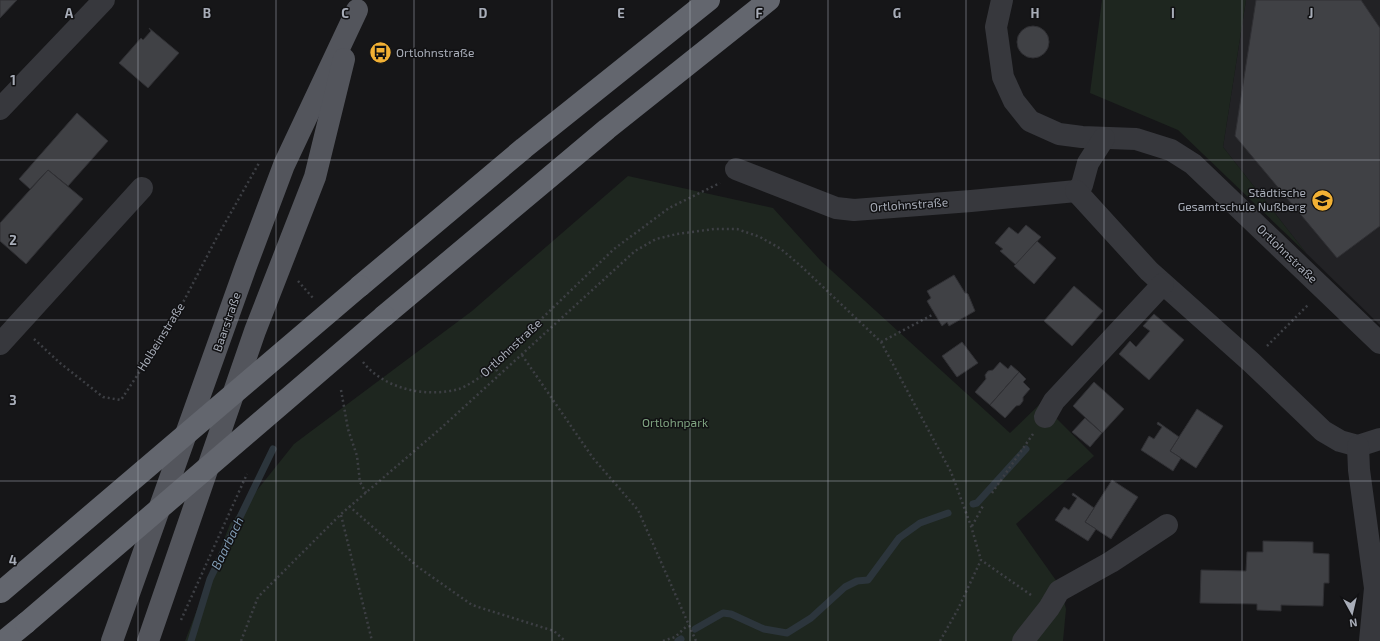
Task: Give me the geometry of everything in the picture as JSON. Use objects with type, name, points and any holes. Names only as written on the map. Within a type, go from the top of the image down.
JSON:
[{"type":"highway","points":[[0,592],[524,148],[708,0]]},
{"type":"highway","points":[[4,641],[384,316],[607,129],[769,0]]},
{"type":"main road","name":"Baarstraße","points":[[148,641],[256,331],[315,177],[358,5]]},
{"type":"main road","name":"Baarstraße","points":[[112,641],[246,266],[284,165],[358,5]]},
{"type":"street","points":[[0,109],[104,0]]},
{"type":"street","name":"Ortlohnstraße","points":[[1002,0],[996,27],[1003,77],[1014,101],[1030,121],[1059,134],[1136,139],[1171,150],[1193,164],[1380,343]]},
{"type":"street","points":[[1104,138],[1088,163],[1082,185],[1076,191],[1163,284],[1251,362],[1323,431],[1340,440],[1358,446],[1380,439]]},
{"type":"street","name":"Ortlohnstraße","points":[[741,171],[836,208],[854,210],[1076,191]]},
{"type":"street","points":[[0,344],[142,188]]},
{"type":"street","points":[[1044,417],[1054,401],[1163,284]]},
{"type":"street","points":[[1358,446],[1359,470],[1375,588],[1370,641]]},
{"type":"street","points":[[1023,641],[1054,599],[1167,525]]},
{"type":"path","name":"Holbeinstraße","points":[[19,324],[60,363],[103,397],[121,400],[175,318],[216,239],[262,159]]},
{"type":"path","name":"Ortlohnstraße","points":[[359,357],[372,373],[391,384],[411,391],[435,392],[459,389],[483,375],[614,249],[669,208],[741,171]]},
{"type":"path","points":[[241,641],[258,597],[349,506],[366,493],[522,355],[635,251],[656,239],[677,234],[714,229],[737,229],[760,237],[781,249],[881,342],[951,472],[971,526],[981,560],[940,641]]},
{"type":"path","points":[[280,269],[301,283],[314,299]]},
{"type":"path","points":[[1251,362],[1324,289]]},
{"type":"path","points":[[881,342],[932,315]]},
{"type":"path","points":[[522,355],[593,458],[638,510],[696,641]]},
{"type":"path","points":[[494,365],[499,375]]},
{"type":"path","points":[[341,390],[348,429],[357,456],[360,482],[366,493]]},
{"type":"path","points":[[992,493],[1044,417]]},
{"type":"path","points":[[178,627],[247,474]]},
{"type":"path","points":[[349,506],[418,567],[472,605],[554,631],[565,641]]},
{"type":"path","points":[[971,526],[983,506]]},
{"type":"path","points":[[341,514],[372,641]]},
{"type":"path","points":[[981,560],[1054,599]]},
{"type":"path","points":[[663,641],[675,637],[688,625]]},
{"type":"shaded area","name":"Städtische Gesamtschule Nußberg","points":[[1246,0],[1380,0],[1380,325],[1306,253],[1223,147]]},
{"type":"green space","points":[[1102,0],[1246,0],[1223,147],[1306,253],[1178,130],[1090,93]]},
{"type":"green space","name":"Ortlohnpark","points":[[628,176],[773,208],[821,261],[1010,433],[1041,403],[1094,456],[1016,524],[1060,586],[1066,609],[1063,641],[185,641],[230,524],[294,444],[472,311]]},
{"type":"building","points":[[0,0],[17,0],[0,18]]},
{"type":"building","name":"Städtische Gesamtschule Nußberg","points":[[1256,0],[1361,0],[1380,28],[1380,226],[1337,258],[1235,136]]},
{"type":"building","points":[[1030,26],[1036,26],[1046,33],[1049,42],[1048,48],[1042,55],[1036,58],[1030,58],[1020,51],[1017,45],[1017,39],[1024,29]]},
{"type":"building","points":[[149,28],[179,53],[148,88],[119,63],[141,38],[143,40],[151,31]]},
{"type":"building","points":[[77,113],[108,141],[68,186],[48,170],[30,189],[19,179]]},
{"type":"building","points":[[48,170],[83,199],[26,264],[0,241],[0,223]]},
{"type":"building","points":[[1026,225],[1041,237],[1016,265],[1000,251],[1003,249],[995,243],[1009,227],[1018,234]]},
{"type":"building","points":[[1037,241],[1056,258],[1034,284],[1014,266]]},
{"type":"building","points":[[954,275],[965,293],[968,294],[975,311],[949,326],[947,322],[942,326],[927,301],[931,298],[927,291]]},
{"type":"building","points":[[1074,286],[1103,311],[1072,346],[1044,321]]},
{"type":"building","points":[[1154,314],[1184,340],[1149,380],[1119,354],[1130,341],[1136,347],[1150,331],[1143,326]]},
{"type":"building","points":[[962,342],[978,363],[957,377],[942,356]]},
{"type":"building","points":[[1000,362],[1008,369],[1011,365],[1019,372],[990,405],[975,392],[986,379],[985,375],[988,371],[993,370]]},
{"type":"building","points":[[1019,372],[1026,379],[1023,382],[1030,389],[1023,397],[1023,401],[1020,405],[1016,406],[1005,418],[990,405]]},
{"type":"building","points":[[1094,382],[1124,409],[1102,433],[1073,406]]},
{"type":"building","points":[[1197,409],[1223,426],[1196,468],[1170,451]]},
{"type":"building","points":[[1085,418],[1102,433],[1090,447],[1072,432]]},
{"type":"building","points":[[1158,422],[1179,437],[1170,451],[1181,458],[1173,471],[1141,450],[1149,436],[1154,439],[1162,427],[1157,424]]},
{"type":"building","points":[[1112,480],[1138,497],[1111,539],[1085,522]]},
{"type":"building","points":[[1073,493],[1094,508],[1085,522],[1096,529],[1088,541],[1055,520],[1064,507],[1069,510],[1077,498],[1072,495]]},
{"type":"building","points":[[1263,541],[1313,542],[1313,553],[1329,554],[1329,583],[1324,583],[1323,606],[1281,605],[1281,611],[1257,610],[1257,604],[1200,603],[1201,570],[1246,571],[1247,552],[1263,552]]},
{"type":"waterway","name":"Baarbach","points":[[191,641],[210,579],[273,449]]},
{"type":"waterway","points":[[973,504],[977,503],[1026,449]]},
{"type":"waterway","points":[[695,629],[723,613],[731,614],[764,629],[787,633],[811,618],[845,587],[857,581],[868,580],[899,538],[920,523],[948,513]]},
{"type":"place","name":"Ortlohnstraße","points":[[381,53]]},
{"type":"place","name":"Städtische Gesamtschule Nußberg","points":[[1322,200]]}]
